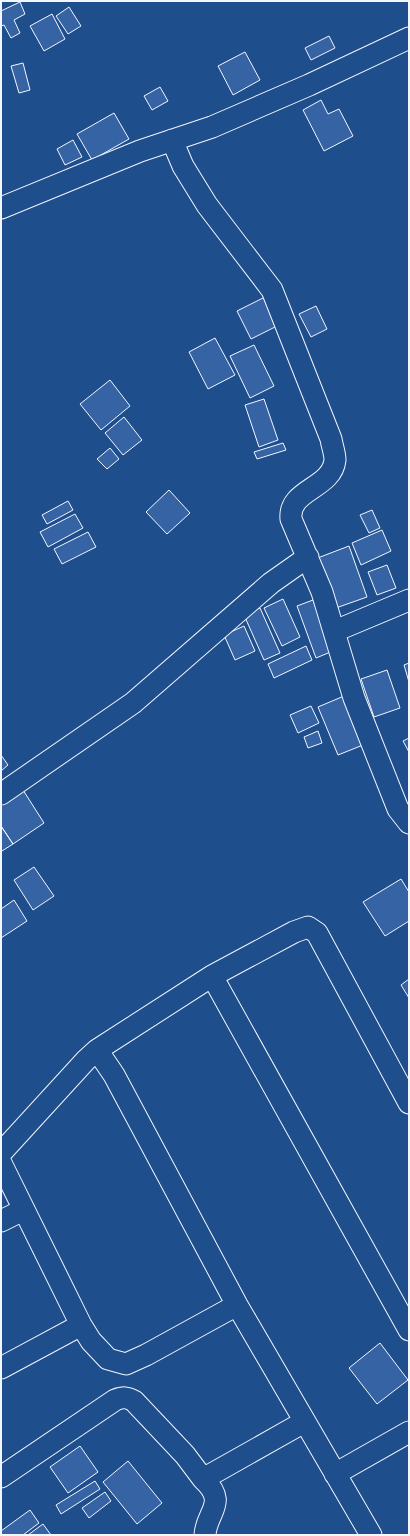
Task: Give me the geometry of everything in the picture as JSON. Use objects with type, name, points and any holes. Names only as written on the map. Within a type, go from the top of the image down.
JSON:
[{"type":"street","points":[[1,208],[140,151],[212,127],[309,86],[409,38]]},
{"type":"street","points":[[172,140],[183,166],[207,205],[272,290],[330,439],[335,462],[326,477],[295,501],[290,510],[295,531],[308,557],[335,631],[354,698],[398,809],[409,823]]},
{"type":"street","points":[[1,794],[133,703],[271,583],[308,557]]},
{"type":"street","points":[[335,631],[409,600]]},
{"type":"street","points":[[1,1152],[97,1050],[212,976],[294,932],[308,927],[317,933],[409,1102]]},
{"type":"street","points":[[212,976],[409,1330]]},
{"type":"street","points":[[97,1050],[114,1075],[236,1305],[335,1474],[364,1533]]},
{"type":"street","points":[[1,1163],[81,1325],[91,1341],[108,1359],[126,1364],[146,1355],[236,1305]]},
{"type":"street","points":[[1,1221],[23,1210]]},
{"type":"street","points":[[1,1368],[81,1325]]},
{"type":"street","points":[[1,1477],[115,1400],[127,1397],[134,1402],[185,1455],[209,1485],[215,1499],[214,1509],[205,1530],[205,1535]]},
{"type":"street","points":[[203,1479],[304,1422]]},
{"type":"street","points":[[335,1474],[409,1432]]},
{"type":"building","points":[[20,2],[25,14],[14,20],[20,33],[11,38],[4,25],[1,26],[1,11]]},
{"type":"building","points":[[69,7],[81,26],[68,34],[56,16]]},
{"type":"building","points":[[52,14],[65,39],[44,51],[30,26]]},
{"type":"building","points":[[329,36],[335,48],[311,60],[305,48]]},
{"type":"building","points":[[245,52],[260,80],[233,95],[218,66]]},
{"type":"building","points":[[23,63],[30,90],[19,93],[11,66]]},
{"type":"building","points":[[160,87],[168,101],[152,110],[144,96]]},
{"type":"building","points":[[321,100],[328,114],[339,109],[353,136],[324,151],[303,110]]},
{"type":"building","points":[[114,113],[129,139],[92,160],[77,134]]},
{"type":"building","points":[[73,140],[82,157],[65,165],[57,149]]},
{"type":"building","points":[[267,296],[281,324],[251,339],[237,311]]},
{"type":"building","points":[[316,306],[327,329],[311,337],[299,314]]},
{"type":"building","points":[[215,338],[235,375],[208,389],[189,352]]},
{"type":"building","points":[[254,345],[274,386],[250,398],[230,356]]},
{"type":"building","points":[[110,380],[130,406],[101,430],[80,404]]},
{"type":"building","points":[[264,399],[278,440],[259,447],[245,405]]},
{"type":"building","points":[[124,417],[142,440],[123,455],[105,433]]},
{"type":"building","points":[[283,443],[286,450],[257,459],[254,452]]},
{"type":"building","points":[[110,448],[119,459],[107,469],[97,459]]},
{"type":"building","points":[[169,490],[190,513],[167,534],[146,512]]},
{"type":"building","points":[[68,501],[73,510],[47,524],[42,515]]},
{"type":"building","points":[[372,510],[380,528],[369,533],[360,515]]},
{"type":"building","points":[[75,514],[83,528],[48,547],[40,532]]},
{"type":"building","points":[[382,530],[391,551],[361,565],[352,543]]},
{"type":"building","points":[[88,532],[96,547],[62,564],[54,549]]},
{"type":"building","points":[[349,546],[367,597],[333,609],[315,559]]},
{"type":"building","points":[[387,565],[396,588],[377,595],[368,572]]},
{"type":"building","points":[[283,599],[300,637],[282,646],[264,608]]},
{"type":"building","points":[[313,600],[333,651],[316,658],[297,606]]},
{"type":"building","points":[[260,608],[280,653],[264,660],[244,615]]},
{"type":"building","points":[[244,626],[255,651],[235,660],[224,635]]},
{"type":"building","points":[[306,646],[312,660],[274,678],[268,664]]},
{"type":"building","points":[[409,663],[409,682],[404,665]]},
{"type":"building","points":[[387,670],[400,708],[374,717],[361,679]]},
{"type":"building","points":[[344,696],[363,745],[338,755],[318,707]]},
{"type":"building","points":[[311,706],[319,723],[298,733],[290,715]]},
{"type":"building","points":[[318,731],[322,743],[308,748],[304,737]]},
{"type":"building","points":[[409,738],[409,752],[403,741]]},
{"type":"building","points":[[1,755],[8,765],[1,771]]},
{"type":"building","points":[[23,790],[44,823],[13,844],[1,826],[1,805]]},
{"type":"building","points":[[1,826],[13,844],[2,851],[1,849]]},
{"type":"building","points":[[34,867],[54,896],[33,910],[14,880]]},
{"type":"building","points":[[401,879],[409,892],[409,921],[385,936],[363,902]]},
{"type":"building","points":[[14,900],[27,921],[1,938],[1,909]]},
{"type":"building","points":[[409,979],[409,998],[401,985]]},
{"type":"building","points":[[380,1343],[408,1380],[377,1404],[349,1368]]},
{"type":"building","points":[[80,1446],[98,1472],[68,1493],[50,1467]]},
{"type":"building","points":[[128,1461],[162,1503],[137,1524],[103,1482]]},
{"type":"building","points":[[95,1481],[100,1489],[61,1514],[56,1505]]},
{"type":"building","points":[[105,1492],[111,1501],[89,1518],[82,1508]]},
{"type":"building","points":[[30,1510],[39,1523],[23,1535],[1,1535],[1,1531]]},
{"type":"building","points":[[43,1524],[51,1535],[28,1535]]}]
